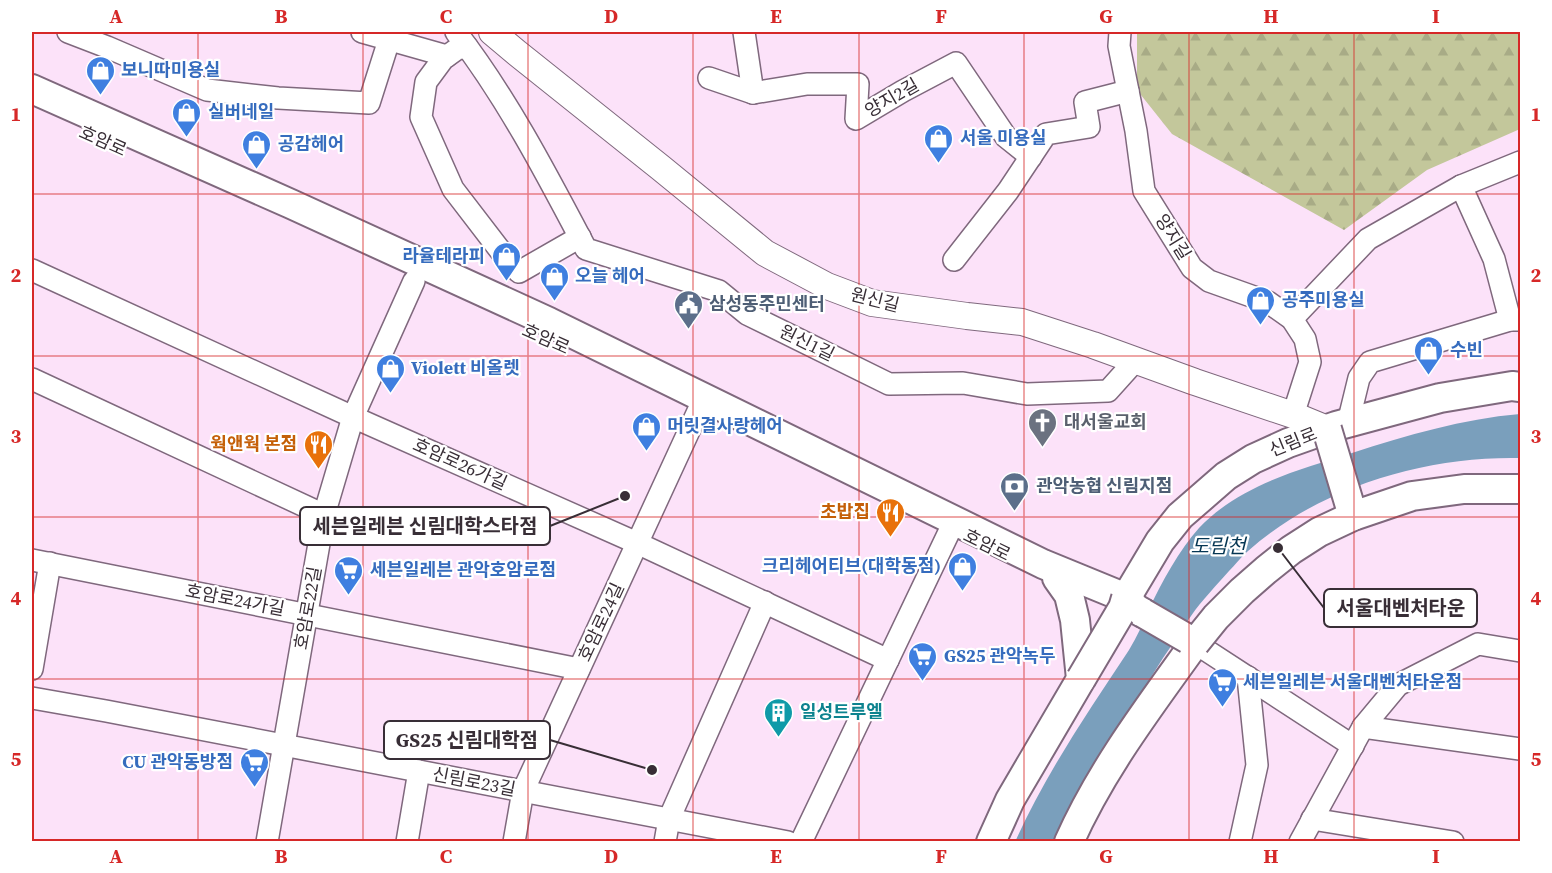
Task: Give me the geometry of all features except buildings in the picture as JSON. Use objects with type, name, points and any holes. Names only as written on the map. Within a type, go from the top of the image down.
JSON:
[{"type":"main road","points":[[32,89],[549,322],[1059,575],[1132,607],[1191,641]]},
{"type":"main road","name":"호암로","points":[[32,110],[700,407],[951,528],[1059,575]]},
{"type":"main road","name":"신림로","points":[[1081,679],[1132,607],[1149,560],[1160,541],[1180,516],[1226,476],[1252,459],[1288,443],[1338,426],[1440,398],[1512,386],[1521,387]]},
{"type":"main road","points":[[1338,426],[1353,516]]},
{"type":"main road","points":[[1069,842],[1083,809],[1191,641],[1242,591],[1291,550],[1319,532],[1353,516],[1412,496],[1464,489],[1521,489]]},
{"type":"main road","points":[[1059,575],[1107,576],[1149,560]]},
{"type":"main road","points":[[991,842],[1010,800],[1081,679],[1069,595],[1059,575]]},
{"type":"street","points":[[68,32],[207,90],[278,98],[369,103],[389,40]]},
{"type":"street","points":[[362,32],[447,56]]},
{"type":"street","name":"원신길","points":[[492,32],[765,254],[827,286],[872,303],[1022,322],[1293,415],[1338,426]]},
{"type":"street","points":[[744,32],[753,93]]},
{"type":"street","name":"양지길","points":[[1120,32],[1119,46],[1136,131],[1144,191],[1192,268],[1209,280],[1268,302],[1292,319],[1305,339],[1310,362],[1293,415]]},
{"type":"street","points":[[462,39],[457,49],[443,58],[426,82],[421,117],[453,189],[519,272],[580,237]]},
{"type":"street","name":"원신1길","points":[[462,39],[515,119],[586,249],[719,291],[747,314],[889,384],[963,383],[1027,394],[1108,391],[1135,360]]},
{"type":"street","name":"양지2길","points":[[709,78],[753,93],[807,84],[858,84],[856,119],[956,63],[1006,137],[1031,158]]},
{"type":"street","points":[[954,260],[1008,191],[1046,134],[1089,127],[1085,102],[1128,91]]},
{"type":"street","points":[[1292,319],[1368,239],[1461,186],[1521,162]]},
{"type":"street","points":[[1338,426],[1359,378],[1370,362],[1515,320],[1494,259],[1461,186]]},
{"type":"street","name":"호암로26가길","points":[[32,270],[352,417],[637,543],[888,660]]},
{"type":"street","name":"호암로22길","points":[[267,842],[324,514],[352,417],[414,281]]},
{"type":"street","points":[[32,379],[324,514]]},
{"type":"street","name":"호암로24길","points":[[514,842],[523,791],[700,407]]},
{"type":"street","points":[[801,842],[951,528]]},
{"type":"street","points":[[32,669],[40,562]]},
{"type":"street","name":"호암로24가길","points":[[40,562],[579,669]]},
{"type":"street","points":[[665,842],[669,819],[765,602]]},
{"type":"street","points":[[1191,641],[1353,746]]},
{"type":"street","points":[[1300,842],[1363,727],[1398,685],[1478,644],[1521,651]]},
{"type":"street","points":[[1240,842],[1257,765],[1248,677]]},
{"type":"street","name":"신림로23길","points":[[32,699],[788,842]]},
{"type":"street","points":[[1363,727],[1521,749]]},
{"type":"street","points":[[407,842],[419,771]]},
{"type":"street","points":[[1312,819],[1453,842]]},
{"type":"green space","points":[[1137,32],[1520,32],[1520,129],[1427,170],[1344,230],[1172,134],[1137,90]]},
{"type":"water","name":"도림천","points":[[1520,414],[1520,458],[1448,463],[1375,480],[1308,509],[1276,529],[1248,551],[1204,599],[1184,626],[1121,726],[1055,841],[1015,842],[1054,767],[1132,645],[1171,567],[1199,528],[1215,513],[1251,490],[1311,466],[1435,429],[1498,416]]},
{"type":"place","name":"보니따미용실","points":[[100,96]]},
{"type":"place","name":"실버네일","points":[[187,138]]},
{"type":"place","name":"서울 미용실","points":[[939,164]]},
{"type":"place","name":"공감헤어","points":[[257,170]]},
{"type":"place","name":"라율테라피","points":[[506,282]]},
{"type":"place","name":"오늘 헤어","points":[[554,302]]},
{"type":"place","name":"공주미용실","points":[[1261,326]]},
{"type":"place","name":"삼성동주민센터","points":[[688,330]]},
{"type":"place","name":"수빈","points":[[1429,376]]},
{"type":"place","name":"Violett 비올렛","points":[[390,394]]},
{"type":"place","name":"대서울교회","points":[[1043,448]]},
{"type":"place","name":"머릿결사랑헤어","points":[[646,452]]},
{"type":"place","name":"웍앤웍 본점","points":[[318,470]]},
{"type":"place","name":"세븐일레븐 신림대학스타점","points":[[625,496]]},
{"type":"place","name":"관악농협 신림지점","points":[[1015,512]]},
{"type":"place","name":"초밥집","points":[[891,538]]},
{"type":"place","name":"서울대벤처타운","points":[[1278,548]]},
{"type":"place","name":"크리헤어티브(대학동점)","points":[[962,592]]},
{"type":"place","name":"세븐일레븐 관악호암로점","points":[[349,596]]},
{"type":"place","name":"GS25 관악녹두","points":[[923,682]]},
{"type":"place","name":"세븐일레븐 서울대벤처타운점","points":[[1222,708]]},
{"type":"place","name":"일성트루엘","points":[[779,738]]},
{"type":"place","name":"GS25 신림대학점","points":[[652,770]]},
{"type":"place","name":"CU 관악동방점","points":[[254,788]]}]
